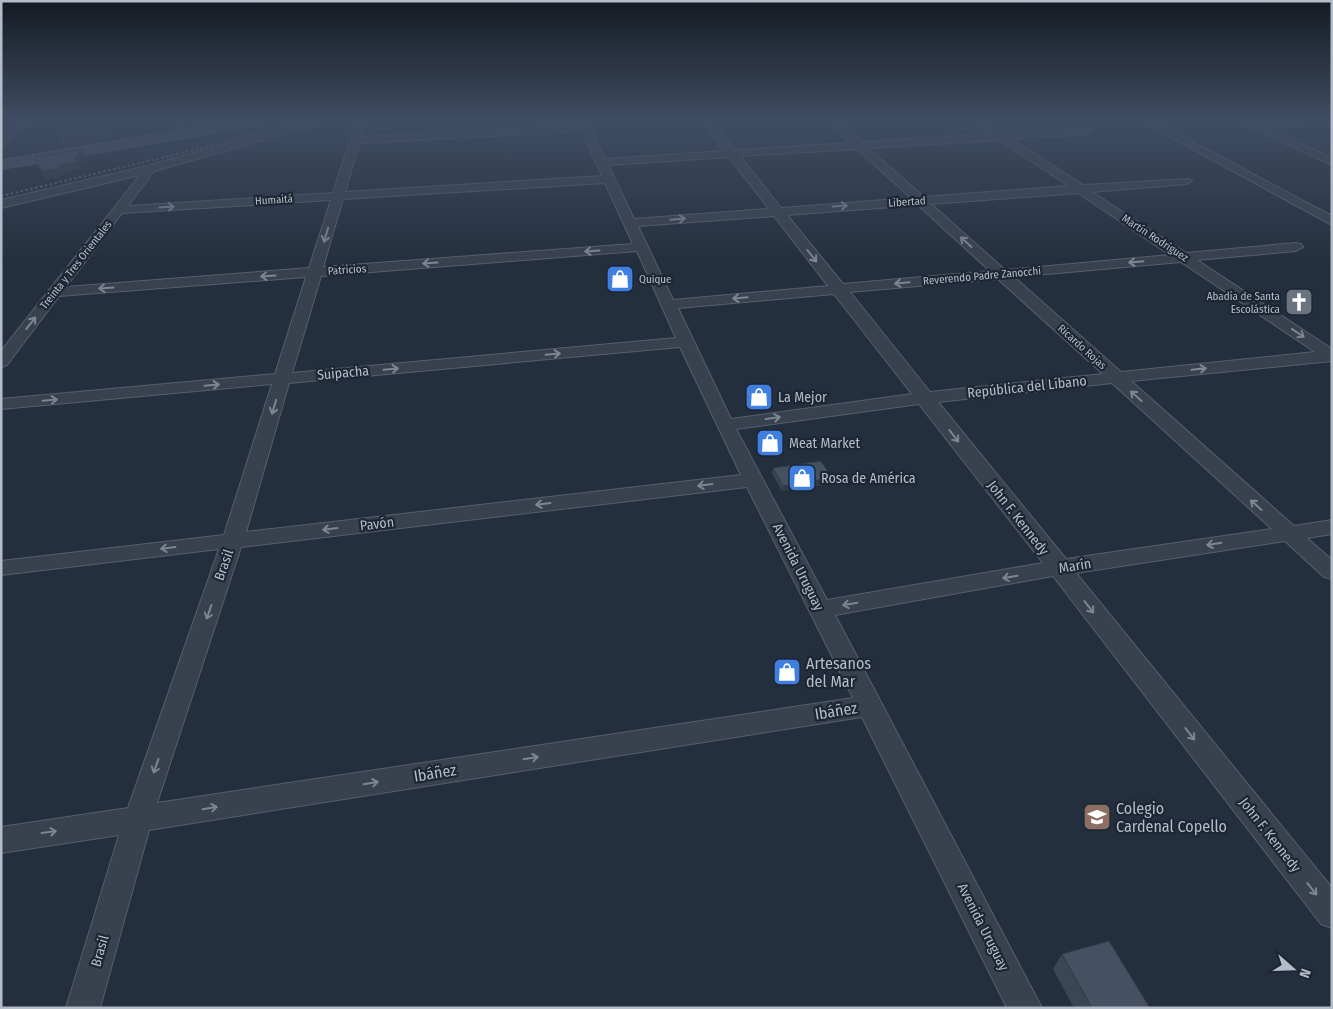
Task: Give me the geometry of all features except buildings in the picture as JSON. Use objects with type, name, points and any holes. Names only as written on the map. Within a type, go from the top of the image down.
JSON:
[{"type":"street","points":[[1,204],[153,168]]},
{"type":"street","name":"Brasil","points":[[83,1008],[138,819],[233,540],[346,168]]},
{"type":"street","name":"Avenida Uruguay","points":[[604,168],[684,342],[870,706],[1018,1007]]},
{"type":"street","name":"John F. Kennedy","points":[[743,168],[1332,913]]},
{"type":"street","name":"Ricardo Rojas","points":[[884,168],[1332,572]]},
{"type":"street","name":"Martín Rodríguez","points":[[1049,168],[1331,355]]},
{"type":"street","points":[[1234,168],[1332,221]]},
{"type":"street","name":"Treinta y Tres Orientales","points":[[1,362],[150,169]]},
{"type":"street","name":"Humaitá","points":[[118,210],[609,179]]},
{"type":"street","name":"Libertad","points":[[629,223],[1186,180]]},
{"type":"street","name":"Patricios","points":[[55,292],[640,247]]},
{"type":"street","name":"Reverendo Padre Zanocchi","points":[[667,305],[1296,247]]},
{"type":"street","name":"Suipacha","points":[[1,404],[684,342]]},
{"type":"street","name":"República del Líbano","points":[[725,424],[924,398],[1331,355]]},
{"type":"street","name":"Pavón","points":[[1,568],[753,480]]},
{"type":"street","name":"Marín","points":[[820,609],[1058,568],[1332,527]]},
{"type":"street","name":"Ibáñez","points":[[1,840],[870,706]]},
{"type":"railway","points":[[1,196],[118,168]]},
{"type":"place","name":"Quique","points":[[620,279]]},
{"type":"place","name":"Abadía de Santa Escolástica","points":[[1299,302]]},
{"type":"place","name":"La Mejor","points":[[759,397]]},
{"type":"place","name":"Meat Market","points":[[770,443]]},
{"type":"place","name":"Rosa de América","points":[[802,478]]},
{"type":"place","name":"Artesanos del Mar","points":[[787,672]]},
{"type":"place","name":"Colegio Cardenal Copello","points":[[1097,817]]}]
